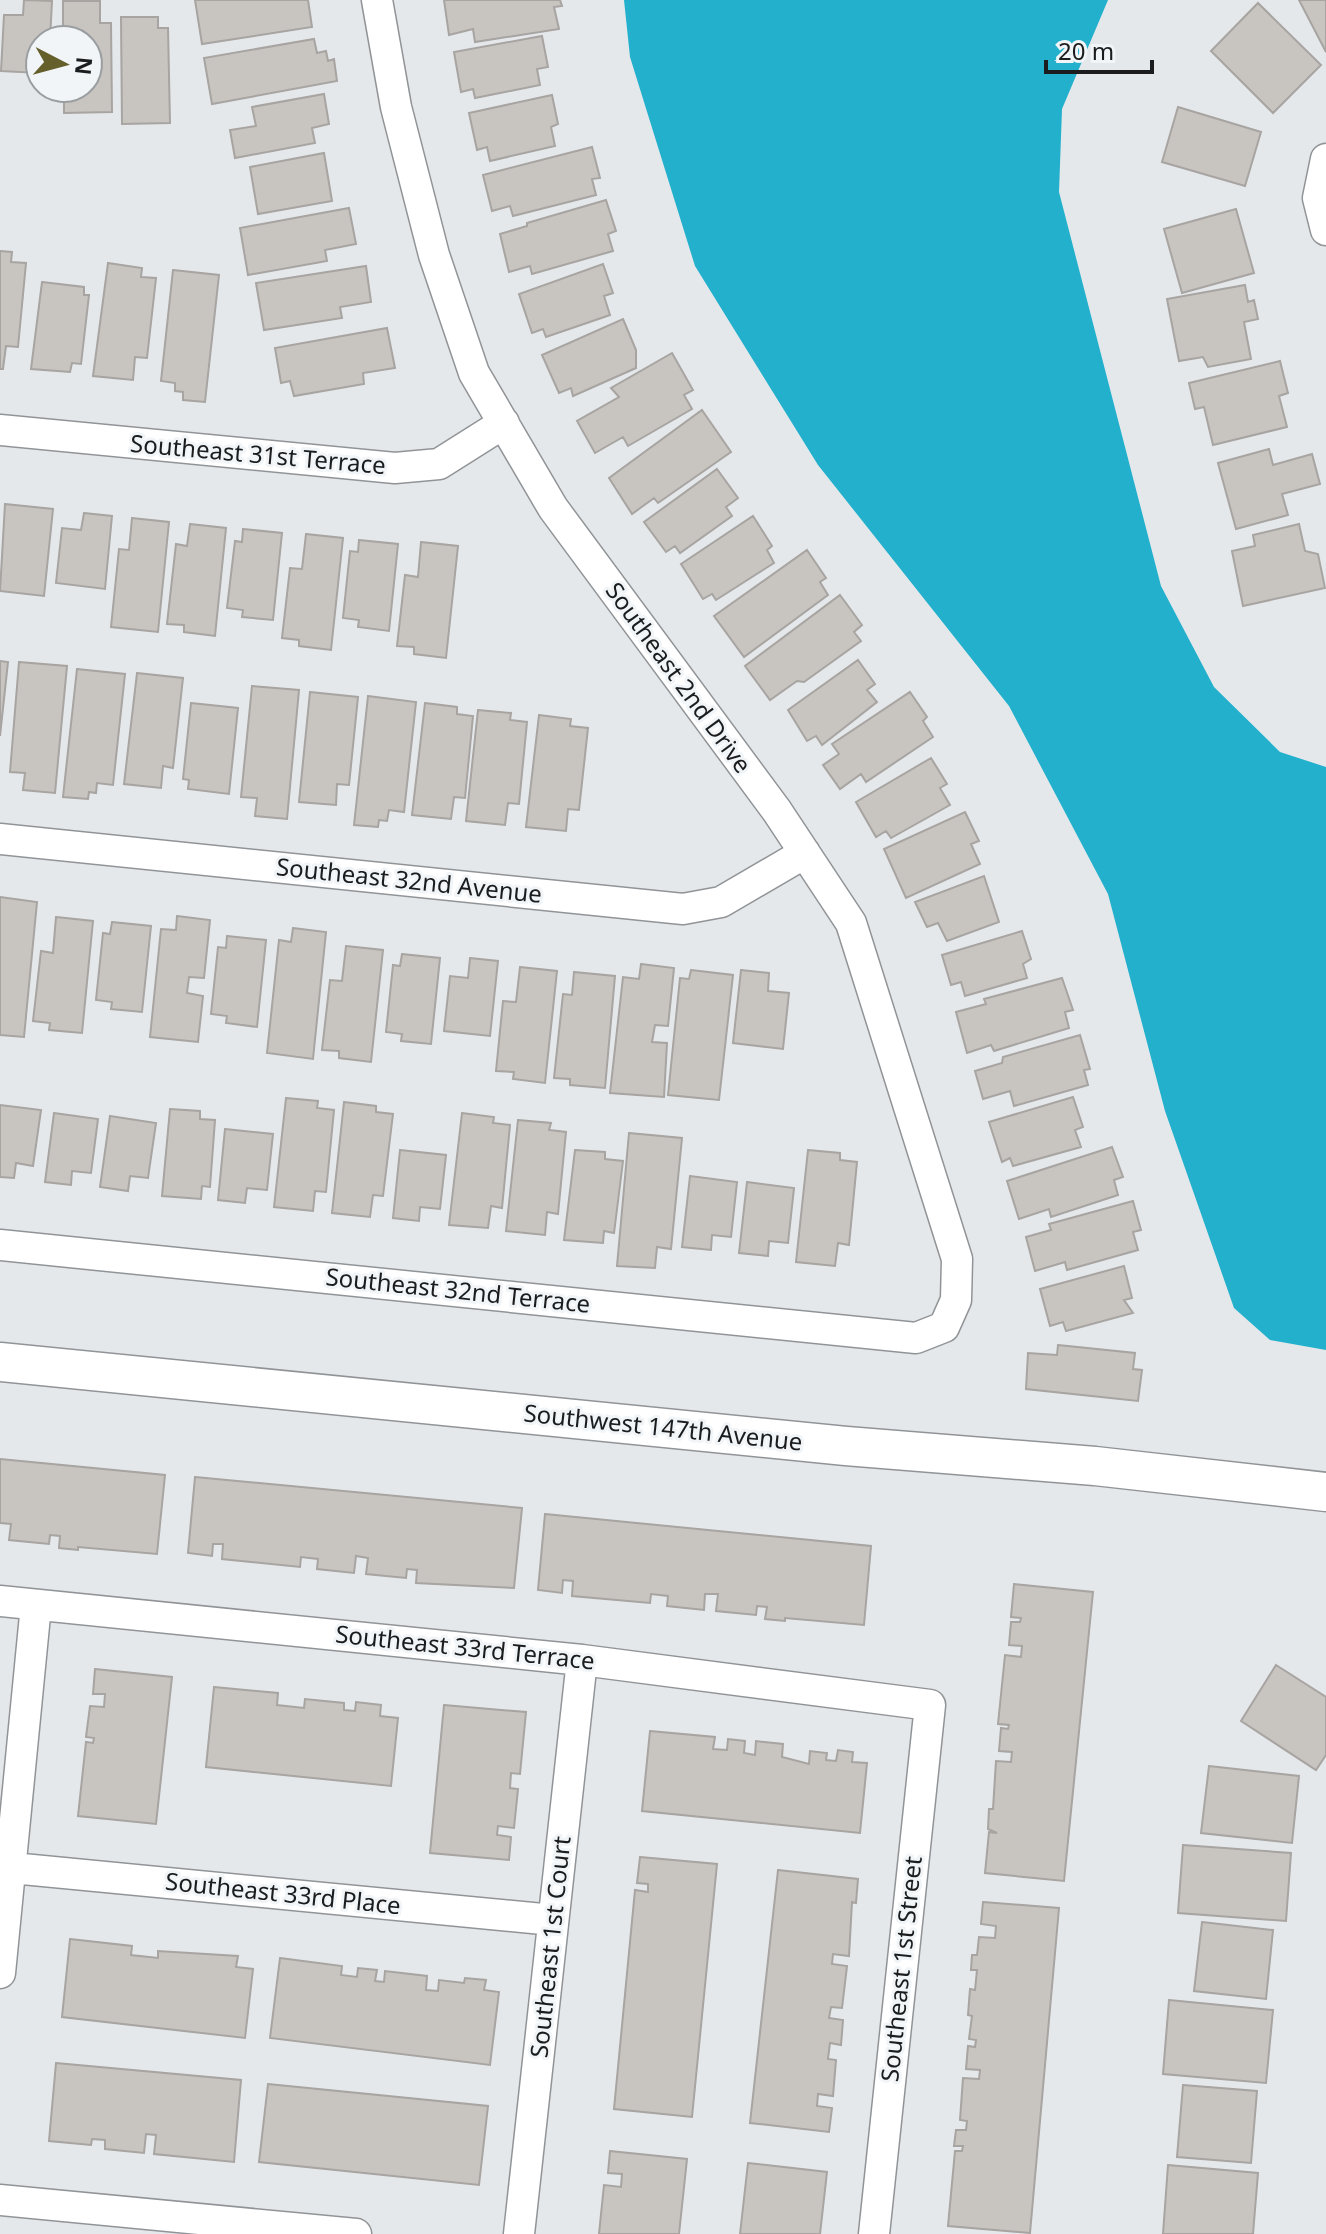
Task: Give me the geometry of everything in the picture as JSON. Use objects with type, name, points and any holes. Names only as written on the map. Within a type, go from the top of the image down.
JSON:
[{"type":"street","name":"Southeast 2nd Drive","points":[[377,0],[396,107],[434,255],[474,373],[553,508],[805,853],[851,923],[957,1259],[956,1300],[944,1327],[916,1338]]},
{"type":"street","points":[[1326,159],[1318,198],[1326,230]]},
{"type":"street","name":"Southeast 31st Terrace","points":[[0,430],[395,468],[439,464],[504,423]]},
{"type":"street","name":"Southeast 32nd Avenue","points":[[0,839],[683,909],[721,902],[805,853]]},
{"type":"street","name":"Southeast 32nd Terrace","points":[[0,1245],[916,1338]]},
{"type":"street","name":"Southwest 147th Avenue","points":[[0,1362],[831,1445],[1095,1466],[1326,1492]]},
{"type":"street","name":"Southeast 33rd Terrace","points":[[0,1601],[582,1660],[930,1705]]},
{"type":"street","points":[[0,1973],[36,1605]]},
{"type":"street","name":"Southeast 1st Court","points":[[519,2234],[582,1660]]},
{"type":"street","name":"Southeast 1st Street","points":[[874,2234],[930,1705]]},
{"type":"street","name":"Southeast 33rd Place","points":[[12,1868],[553,1920]]},
{"type":"street","points":[[0,2200],[356,2234]]},
{"type":"water","points":[[624,0],[1108,0],[1062,109],[1059,192],[1161,586],[1214,687],[1280,752],[1326,767],[1326,1350],[1270,1340],[1234,1308],[1165,1111],[1108,894],[1009,706],[818,465],[695,266],[630,57]]},
{"type":"building","points":[[24,0],[52,1],[51,24],[24,24],[24,72],[1,71],[4,15],[23,15]]},
{"type":"building","points":[[195,0],[308,0],[312,27],[202,44]]},
{"type":"building","points":[[444,0],[560,0],[562,6],[554,7],[559,29],[475,42],[473,29],[449,35]]},
{"type":"building","points":[[1299,0],[1326,0],[1326,52]]},
{"type":"building","points":[[63,1],[100,1],[100,23],[111,23],[112,112],[64,113],[64,104],[104,104],[104,24],[63,24]]},
{"type":"building","points":[[1258,3],[1321,65],[1273,113],[1211,51]]},
{"type":"building","points":[[121,17],[158,17],[158,28],[168,28],[170,123],[122,124]]},
{"type":"building","points":[[542,36],[548,67],[537,69],[540,85],[475,98],[473,89],[461,92],[454,52]]},
{"type":"building","points":[[314,39],[317,53],[326,51],[328,61],[334,59],[337,81],[212,104],[204,58]]},
{"type":"building","points":[[324,94],[329,124],[312,128],[315,143],[235,158],[230,130],[256,126],[252,107]]},
{"type":"building","points":[[552,95],[558,124],[551,127],[555,146],[490,161],[487,147],[477,150],[469,113]]},
{"type":"building","points":[[1178,107],[1261,132],[1245,186],[1162,162]]},
{"type":"building","points":[[592,147],[600,178],[592,179],[596,195],[513,216],[510,206],[492,211],[483,175]]},
{"type":"building","points":[[324,153],[332,201],[258,214],[250,167]]},
{"type":"building","points":[[606,200],[616,231],[608,234],[613,251],[532,274],[530,266],[509,272],[500,234]]},
{"type":"building","points":[[349,208],[356,244],[325,250],[327,261],[248,275],[240,228]]},
{"type":"building","points":[[1236,209],[1254,273],[1182,293],[1164,229]]},
{"type":"building","points":[[0,251],[12,252],[11,262],[26,263],[18,347],[6,346],[3,369],[0,369]]},
{"type":"building","points":[[108,263],[142,268],[141,277],[156,278],[147,358],[135,357],[133,380],[93,376]]},
{"type":"building","points":[[603,264],[613,293],[604,296],[610,315],[546,337],[543,329],[532,333],[519,294]]},
{"type":"building","points":[[366,266],[371,302],[340,307],[342,318],[264,330],[256,283]]},
{"type":"building","points":[[173,270],[219,275],[205,402],[183,400],[183,392],[175,391],[175,383],[161,381]]},
{"type":"building","points":[[42,282],[84,287],[84,295],[89,295],[81,364],[72,363],[70,372],[31,369]]},
{"type":"building","points":[[1245,285],[1248,302],[1254,300],[1258,319],[1244,322],[1251,359],[1208,367],[1203,357],[1179,361],[1167,299]]},
{"type":"building","points":[[623,319],[636,350],[636,368],[573,396],[571,388],[559,393],[542,355]]},
{"type":"building","points":[[387,328],[395,368],[363,373],[364,384],[294,396],[290,381],[281,383],[275,348]]},
{"type":"building","points":[[672,353],[693,390],[684,395],[692,409],[628,446],[623,437],[595,453],[577,421],[619,397],[611,388]]},
{"type":"building","points":[[1280,361],[1288,393],[1279,396],[1287,427],[1213,445],[1204,407],[1195,409],[1189,383]]},
{"type":"building","points":[[702,410],[731,452],[658,503],[654,498],[632,514],[609,478]]},
{"type":"building","points":[[1269,449],[1273,465],[1312,454],[1320,484],[1282,494],[1288,515],[1236,529],[1218,463]]},
{"type":"building","points":[[717,469],[738,498],[726,507],[732,516],[680,553],[675,546],[666,552],[644,522]]},
{"type":"building","points":[[5,504],[53,509],[44,596],[0,591]]},
{"type":"building","points":[[84,513],[112,516],[105,589],[56,583],[62,528],[81,530]]},
{"type":"building","points":[[753,516],[772,546],[767,550],[774,563],[716,600],[712,594],[703,599],[681,564]]},
{"type":"building","points":[[132,518],[169,522],[158,632],[111,627],[119,549],[129,550]]},
{"type":"building","points":[[190,524],[226,528],[215,636],[184,632],[184,625],[167,624],[176,544],[187,546]]},
{"type":"building","points":[[1299,524],[1305,551],[1318,554],[1325,588],[1243,606],[1232,551],[1255,546],[1253,535]]},
{"type":"building","points":[[243,529],[282,533],[273,620],[242,617],[243,610],[227,608],[235,541],[242,542]]},
{"type":"building","points":[[306,534],[343,538],[331,650],[299,646],[299,640],[282,638],[290,568],[302,569]]},
{"type":"building","points":[[359,540],[398,544],[389,631],[358,627],[359,620],[343,618],[350,551],[358,552]]},
{"type":"building","points":[[421,542],[458,546],[446,658],[414,654],[414,647],[397,646],[405,575],[418,577]]},
{"type":"building","points":[[807,550],[826,578],[820,582],[828,595],[744,657],[714,616]]},
{"type":"building","points":[[840,595],[862,625],[854,632],[861,641],[804,682],[797,681],[770,700],[745,666]]},
{"type":"building","points":[[858,660],[875,684],[867,690],[877,702],[822,745],[816,736],[807,741],[788,710]]},
{"type":"building","points":[[0,661],[8,662],[0,736]]},
{"type":"building","points":[[19,662],[67,666],[55,793],[23,790],[25,773],[10,772]]},
{"type":"building","points":[[77,669],[125,674],[113,785],[97,783],[96,793],[89,792],[88,799],[63,797]]},
{"type":"building","points":[[137,673],[183,678],[173,768],[163,766],[161,788],[124,784]]},
{"type":"building","points":[[252,686],[299,690],[287,819],[255,816],[257,798],[241,797]]},
{"type":"building","points":[[310,692],[358,697],[349,785],[337,784],[336,805],[299,802]]},
{"type":"building","points":[[910,692],[927,717],[923,721],[933,737],[866,782],[861,774],[840,789],[823,765],[839,754],[832,744]]},
{"type":"building","points":[[368,696],[416,702],[404,812],[389,810],[387,821],[379,820],[378,827],[354,825]]},
{"type":"building","points":[[191,703],[238,708],[229,794],[188,789],[189,780],[183,779]]},
{"type":"building","points":[[425,703],[457,707],[457,714],[473,716],[465,798],[454,797],[451,819],[412,815]]},
{"type":"building","points":[[478,710],[511,713],[510,720],[527,722],[519,804],[508,803],[505,825],[466,821]]},
{"type":"building","points":[[539,715],[571,719],[570,726],[588,728],[579,810],[568,809],[566,831],[526,827]]},
{"type":"building","points":[[931,758],[947,784],[940,788],[950,805],[891,838],[886,831],[876,837],[856,802]]},
{"type":"building","points":[[965,812],[979,841],[971,844],[980,864],[906,898],[884,849]]},
{"type":"building","points":[[984,876],[999,922],[947,941],[938,923],[927,927],[915,902]]},
{"type":"building","points":[[0,897],[37,902],[24,1037],[0,1035]]},
{"type":"building","points":[[177,916],[210,920],[204,978],[189,977],[187,993],[203,996],[198,1042],[150,1037],[161,929],[176,930]]},
{"type":"building","points":[[56,917],[93,921],[82,1033],[49,1030],[50,1023],[33,1021],[41,951],[53,953]]},
{"type":"building","points":[[112,922],[151,926],[142,1012],[111,1009],[112,1002],[96,1000],[103,933],[110,934]]},
{"type":"building","points":[[293,928],[326,932],[313,1059],[267,1053],[279,940],[291,942]]},
{"type":"building","points":[[1022,931],[1031,959],[1023,964],[1027,978],[965,996],[961,982],[951,985],[942,955]]},
{"type":"building","points":[[227,936],[266,940],[257,1027],[226,1023],[227,1016],[211,1014],[218,947],[226,948]]},
{"type":"building","points":[[346,946],[383,950],[371,1062],[339,1058],[339,1051],[322,1050],[330,980],[342,981]]},
{"type":"building","points":[[402,954],[440,958],[431,1044],[401,1041],[402,1034],[386,1032],[393,965],[400,966]]},
{"type":"building","points":[[470,958],[498,961],[490,1036],[444,1031],[450,976],[468,978]]},
{"type":"building","points":[[641,964],[674,968],[668,1026],[655,1025],[652,1042],[667,1043],[664,1097],[610,1093],[623,977],[639,979]]},
{"type":"building","points":[[520,967],[557,971],[545,1083],[513,1079],[514,1072],[496,1071],[503,1001],[516,1002]]},
{"type":"building","points":[[691,970],[733,975],[719,1100],[668,1095],[680,978],[689,979]]},
{"type":"building","points":[[741,970],[769,973],[768,991],[789,993],[783,1049],[733,1043]]},
{"type":"building","points":[[574,972],[615,976],[605,1088],[570,1085],[570,1079],[554,1078],[563,994],[572,995]]},
{"type":"building","points":[[1062,978],[1073,1010],[1065,1012],[1069,1028],[994,1051],[991,1045],[967,1053],[956,1012],[986,1004],[984,999]]},
{"type":"building","points":[[1080,1035],[1090,1069],[1084,1070],[1088,1085],[1014,1106],[1010,1091],[983,1099],[975,1071],[1002,1063],[1003,1057]]},
{"type":"building","points":[[1073,1097],[1083,1127],[1075,1130],[1081,1147],[1013,1166],[1010,1158],[1002,1162],[989,1122]]},
{"type":"building","points":[[286,1098],[318,1101],[317,1108],[334,1110],[326,1192],[315,1191],[313,1211],[274,1207]]},
{"type":"building","points":[[344,1102],[376,1106],[376,1112],[393,1114],[383,1196],[373,1195],[370,1217],[332,1213]]},
{"type":"building","points":[[0,1105],[41,1110],[33,1166],[16,1163],[14,1178],[0,1177]]},
{"type":"building","points":[[170,1109],[200,1111],[200,1119],[215,1120],[210,1187],[202,1186],[201,1199],[162,1196]]},
{"type":"building","points":[[54,1113],[98,1119],[91,1173],[72,1171],[71,1185],[45,1182]]},
{"type":"building","points":[[462,1113],[494,1117],[493,1123],[510,1125],[502,1208],[491,1206],[488,1228],[449,1225]]},
{"type":"building","points":[[110,1116],[156,1123],[148,1178],[130,1176],[128,1191],[100,1187]]},
{"type":"building","points":[[518,1120],[551,1123],[549,1130],[566,1132],[558,1214],[547,1212],[545,1235],[506,1231]]},
{"type":"building","points":[[225,1129],[273,1134],[267,1190],[247,1188],[245,1203],[218,1200]]},
{"type":"building","points":[[629,1133],[682,1138],[671,1249],[657,1247],[655,1268],[617,1266]]},
{"type":"building","points":[[1112,1147],[1123,1177],[1114,1180],[1118,1195],[1051,1217],[1049,1209],[1019,1219],[1007,1181]]},
{"type":"building","points":[[400,1150],[446,1155],[440,1209],[420,1207],[419,1221],[393,1218]]},
{"type":"building","points":[[575,1150],[605,1152],[605,1159],[623,1161],[614,1233],[604,1231],[603,1243],[564,1240]]},
{"type":"building","points":[[808,1150],[840,1153],[840,1160],[857,1162],[849,1245],[838,1243],[835,1266],[796,1262]]},
{"type":"building","points":[[690,1176],[737,1182],[731,1237],[712,1235],[711,1250],[682,1247]]},
{"type":"building","points":[[747,1182],[794,1188],[788,1243],[769,1241],[768,1256],[739,1253]]},
{"type":"building","points":[[1133,1201],[1141,1230],[1133,1232],[1138,1250],[1067,1270],[1065,1262],[1035,1271],[1026,1237],[1051,1230],[1049,1224]]},
{"type":"building","points":[[1124,1266],[1132,1298],[1124,1300],[1133,1313],[1066,1331],[1063,1322],[1050,1326],[1040,1289]]},
{"type":"building","points":[[1058,1345],[1135,1353],[1133,1369],[1142,1370],[1138,1401],[1026,1389],[1028,1353],[1057,1355]]},
{"type":"building","points":[[0,1459],[165,1475],[157,1554],[59,1548],[60,1536],[50,1535],[49,1544],[9,1540],[11,1524],[0,1523]]},
{"type":"building","points":[[195,1477],[522,1508],[514,1588],[416,1583],[417,1570],[407,1569],[406,1578],[366,1574],[368,1558],[356,1556],[354,1573],[317,1569],[318,1559],[301,1557],[300,1567],[222,1559],[223,1544],[213,1544],[212,1556],[188,1553]]},
{"type":"building","points":[[545,1514],[871,1546],[864,1625],[765,1619],[767,1607],[757,1606],[756,1615],[716,1611],[718,1594],[705,1594],[704,1610],[667,1606],[668,1596],[651,1594],[650,1603],[572,1596],[573,1581],[563,1580],[562,1593],[538,1590]]},
{"type":"building","points":[[1014,1584],[1093,1592],[1064,1881],[985,1873],[989,1832],[997,1833],[988,1829],[989,1809],[993,1809],[996,1761],[1011,1762],[1012,1752],[999,1751],[1001,1728],[1008,1729],[1009,1725],[998,1724],[1005,1655],[1021,1657],[1022,1646],[1009,1645],[1011,1622],[1020,1622],[1021,1618],[1011,1617]]},
{"type":"building","points":[[1276,1665],[1326,1697],[1326,1755],[1316,1770],[1241,1721]]},
{"type":"building","points":[[95,1669],[172,1677],[156,1824],[78,1816],[86,1742],[93,1743],[94,1738],[86,1737],[90,1706],[104,1707],[105,1694],[93,1694]]},
{"type":"building","points":[[214,1687],[278,1693],[277,1705],[304,1708],[305,1699],[344,1703],[344,1710],[355,1711],[356,1702],[381,1705],[380,1716],[398,1718],[391,1786],[206,1767]]},
{"type":"building","points":[[444,1705],[526,1712],[520,1774],[511,1773],[510,1788],[518,1789],[514,1828],[498,1826],[497,1835],[511,1837],[509,1860],[430,1853]]},
{"type":"building","points":[[650,1731],[715,1737],[713,1749],[727,1750],[728,1739],[745,1741],[744,1753],[755,1755],[756,1741],[783,1744],[782,1757],[809,1764],[810,1751],[827,1753],[826,1760],[836,1761],[838,1750],[853,1752],[852,1762],[867,1763],[860,1833],[642,1811]]},
{"type":"building","points":[[1209,1766],[1299,1776],[1292,1843],[1201,1833]]},
{"type":"building","points":[[1183,1845],[1291,1853],[1286,1921],[1178,1913]]},
{"type":"building","points":[[640,1857],[717,1864],[692,2117],[614,2109],[635,1890],[648,1892],[648,1884],[637,1883]]},
{"type":"building","points":[[778,1870],[858,1879],[856,1903],[852,1902],[849,1956],[833,1954],[832,1964],[847,1966],[842,2008],[831,2007],[829,2018],[843,2020],[841,2045],[830,2043],[828,2059],[836,2060],[833,2096],[818,2094],[817,2106],[832,2108],[829,2132],[750,2123]]},
{"type":"building","points":[[983,1902],[1059,1908],[1030,2233],[948,2226],[955,2151],[962,2151],[963,2146],[954,2146],[956,2130],[966,2130],[967,2121],[960,2120],[963,2078],[979,2079],[980,2070],[966,2069],[968,2046],[975,2047],[976,2040],[969,2039],[972,2016],[968,2015],[970,1989],[975,1990],[977,1970],[971,1970],[972,1955],[977,1955],[979,1937],[995,1938],[996,1926],[981,1924]]},
{"type":"building","points":[[1202,1922],[1273,1930],[1266,1999],[1194,1991]]},
{"type":"building","points":[[70,1939],[132,1946],[131,1955],[158,1958],[158,1951],[238,1956],[236,1967],[253,1969],[245,2038],[62,2017]]},
{"type":"building","points":[[280,1958],[342,1966],[341,1975],[357,1977],[358,1968],[377,1970],[375,1981],[384,1982],[385,1971],[427,1976],[426,1990],[438,1991],[439,1980],[464,1983],[465,1978],[486,1980],[484,1990],[499,1992],[490,2065],[270,2038]]},
{"type":"building","points":[[1169,2000],[1273,2010],[1266,2083],[1163,2074]]},
{"type":"building","points":[[56,2063],[241,2080],[234,2162],[154,2154],[156,2135],[146,2134],[144,2153],[105,2149],[105,2140],[92,2139],[91,2145],[49,2141]]},
{"type":"building","points":[[268,2084],[488,2106],[479,2185],[259,2162]]},
{"type":"building","points":[[1183,2085],[1257,2091],[1251,2163],[1177,2157]]},
{"type":"building","points":[[610,2151],[687,2159],[679,2234],[599,2234],[604,2185],[621,2187],[622,2174],[608,2173]]},
{"type":"building","points":[[748,2163],[827,2172],[820,2234],[740,2234]]},
{"type":"building","points":[[1168,2165],[1258,2173],[1253,2234],[1163,2234]]}]
